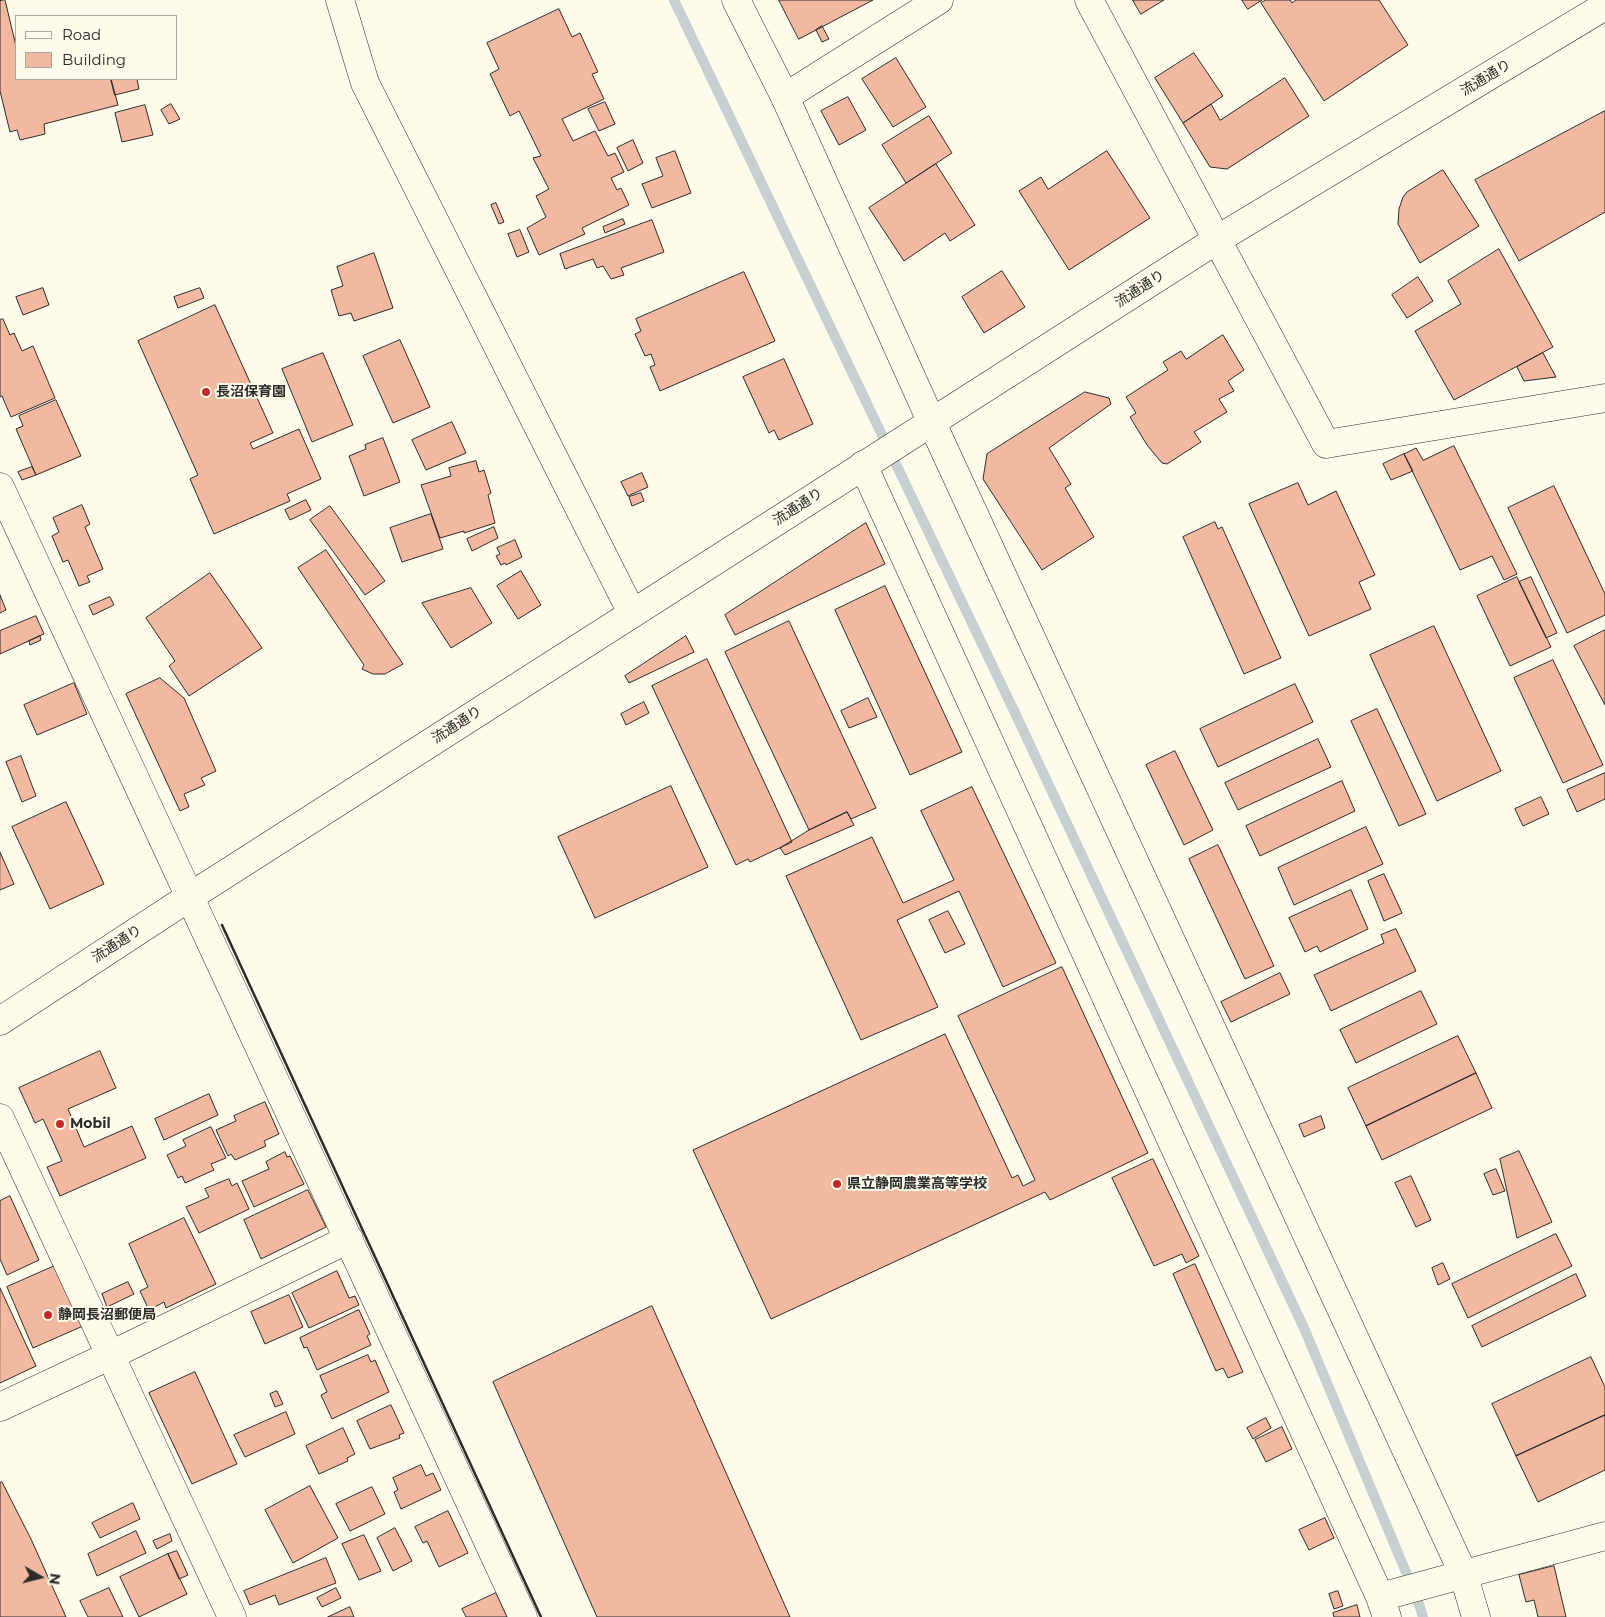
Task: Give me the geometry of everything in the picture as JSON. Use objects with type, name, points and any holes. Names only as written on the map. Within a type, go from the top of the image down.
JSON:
[{"type":"street","points":[[340,0],[365,83],[632,613]]},
{"type":"street","points":[[736,0],[785,97],[924,428],[1463,1573],[1476,1617]]},
{"type":"street","points":[[785,97],[939,0]]},
{"type":"street","points":[[1089,0],[1326,444],[1605,398]]},
{"type":"street","name":"流通通り","points":[[0,1020],[1218,239],[1605,6]]},
{"type":"street","points":[[863,465],[1384,1607],[1463,1573],[1605,1536]]},
{"type":"street","points":[[0,487],[191,896],[523,1617]]},
{"type":"street","points":[[0,1118],[232,1617]]},
{"type":"street","points":[[0,1407],[349,1239]]},
{"type":"building","points":[[5,0],[15,42],[15,80],[111,80],[118,105],[44,124],[45,134],[20,140],[17,130],[10,132],[0,91],[0,1]]},
{"type":"building","points":[[779,0],[873,0],[799,39]]},
{"type":"building","points":[[1133,0],[1164,0],[1141,14]]},
{"type":"building","points":[[1242,0],[1262,0],[1248,9]]},
{"type":"building","points":[[1266,0],[1290,0],[1292,3],[1296,0],[1379,0],[1408,45],[1324,101],[1261,3]]},
{"type":"building","points":[[559,9],[572,37],[580,33],[598,72],[592,74],[604,99],[562,119],[573,141],[595,131],[608,156],[615,153],[624,172],[611,178],[617,190],[621,188],[629,205],[582,228],[585,234],[539,255],[527,228],[546,217],[536,196],[549,189],[533,158],[541,156],[519,111],[510,116],[490,74],[499,69],[487,43]]},
{"type":"building","points":[[822,26],[829,39],[822,42],[816,30]]},
{"type":"building","points":[[1194,53],[1223,96],[1183,123],[1155,78]]},
{"type":"building","points":[[896,58],[926,107],[893,127],[862,79]]},
{"type":"building","points":[[1285,78],[1309,116],[1227,169],[1210,167],[1183,123],[1211,104],[1220,120]]},
{"type":"building","points":[[111,80],[137,80],[139,89],[115,95]]},
{"type":"building","points":[[848,97],[866,130],[839,145],[821,111]]},
{"type":"building","points":[[605,102],[615,124],[599,131],[588,109]]},
{"type":"building","points":[[171,104],[180,119],[169,124],[161,110]]},
{"type":"building","points":[[145,105],[153,135],[122,142],[115,113]]},
{"type":"building","points":[[1605,111],[1605,212],[1519,261],[1475,180]]},
{"type":"building","points":[[929,116],[952,153],[906,183],[882,145]]},
{"type":"building","points":[[633,140],[643,163],[628,171],[617,148]]},
{"type":"building","points":[[675,151],[691,193],[652,208],[642,184],[663,176],[656,158]]},
{"type":"building","points":[[1107,151],[1150,218],[1069,270],[1019,191],[1041,177],[1048,189]]},
{"type":"building","points":[[936,164],[975,225],[950,241],[945,233],[904,261],[869,208]]},
{"type":"building","points":[[1443,170],[1479,226],[1420,263],[1398,224],[1399,209],[1407,192]]},
{"type":"building","points":[[496,203],[504,222],[499,224],[491,205]]},
{"type":"building","points":[[623,219],[625,224],[605,233],[603,227]]},
{"type":"building","points":[[652,220],[664,252],[621,268],[624,275],[611,279],[603,266],[597,268],[593,259],[565,269],[560,254]]},
{"type":"building","points":[[520,230],[529,252],[517,257],[508,234]]},
{"type":"building","points":[[1499,249],[1553,347],[1454,400],[1415,331],[1461,304],[1448,281]]},
{"type":"building","points":[[374,253],[393,308],[354,321],[351,313],[339,316],[331,290],[343,286],[337,267]]},
{"type":"building","points":[[1002,271],[1025,307],[984,333],[962,297]]},
{"type":"building","points":[[744,272],[775,341],[660,391],[650,367],[655,365],[651,354],[645,356],[635,334],[641,331],[636,319]]},
{"type":"building","points":[[1418,277],[1433,301],[1407,318],[1392,295]]},
{"type":"building","points":[[43,288],[49,305],[23,315],[16,297]]},
{"type":"building","points":[[200,288],[204,298],[178,308],[174,297]]},
{"type":"building","points":[[215,305],[273,433],[250,443],[253,449],[299,429],[321,479],[287,494],[290,501],[214,534],[190,479],[198,475],[138,341]]},
{"type":"building","points":[[3,319],[10,335],[14,333],[22,351],[33,346],[55,398],[11,417],[2,396],[0,397],[0,320]]},
{"type":"building","points":[[1223,335],[1244,370],[1228,381],[1234,391],[1219,399],[1227,412],[1194,432],[1201,442],[1167,464],[1162,463],[1147,445],[1130,417],[1136,413],[1126,397],[1168,370],[1163,362],[1181,351],[1186,359]]},
{"type":"building","points":[[400,340],[430,407],[393,423],[363,356]]},
{"type":"building","points":[[323,353],[353,425],[312,442],[282,369]]},
{"type":"building","points":[[1543,353],[1556,377],[1524,381],[1517,367]]},
{"type":"building","points":[[784,359],[813,424],[779,440],[774,430],[769,433],[743,377]]},
{"type":"building","points":[[1085,392],[1109,398],[1111,404],[1049,448],[1071,484],[1065,488],[1094,537],[1042,570],[983,479],[987,454]]},
{"type":"building","points":[[56,400],[81,456],[36,475],[16,429],[23,426],[19,416]]},
{"type":"building","points":[[452,422],[466,453],[426,470],[412,440]]},
{"type":"building","points":[[383,438],[400,482],[364,496],[349,456],[366,449],[365,445]]},
{"type":"building","points":[[1454,446],[1517,574],[1504,580],[1492,556],[1460,570],[1404,454],[1416,448],[1423,460]]},
{"type":"building","points":[[1404,454],[1413,471],[1391,480],[1383,464]]},
{"type":"building","points":[[476,461],[479,472],[484,470],[491,493],[488,495],[495,523],[440,538],[421,485],[451,476],[449,468]]},
{"type":"building","points":[[32,467],[36,475],[22,480],[18,472]]},
{"type":"building","points":[[642,473],[648,487],[628,496],[621,482]]},
{"type":"building","points":[[1298,483],[1308,505],[1336,491],[1375,575],[1359,582],[1371,609],[1309,636],[1249,504]]},
{"type":"building","points":[[1554,486],[1605,594],[1605,615],[1567,633],[1508,508]]},
{"type":"building","points":[[641,493],[644,501],[632,506],[629,497]]},
{"type":"building","points":[[306,500],[311,510],[290,520],[285,510]]},
{"type":"building","points":[[82,505],[90,524],[85,527],[103,569],[87,576],[90,582],[79,586],[68,560],[63,562],[52,536],[59,532],[53,518]]},
{"type":"building","points":[[330,506],[385,581],[365,595],[310,520]]},
{"type":"building","points":[[431,514],[443,549],[402,562],[390,528]]},
{"type":"building","points":[[1215,522],[1218,529],[1222,527],[1281,658],[1244,674],[1183,537]]},
{"type":"building","points":[[866,523],[885,564],[735,635],[725,615]]},
{"type":"building","points":[[494,527],[498,538],[472,551],[467,539]]},
{"type":"building","points":[[515,540],[522,557],[506,565],[505,563],[501,565],[496,556],[500,554],[497,548]]},
{"type":"building","points":[[326,550],[403,664],[385,674],[373,674],[362,669],[364,665],[298,568]]},
{"type":"building","points":[[521,571],[541,605],[518,619],[497,586]]},
{"type":"building","points":[[210,573],[262,648],[189,696],[169,666],[175,661],[146,618]]},
{"type":"building","points":[[1517,577],[1551,647],[1510,666],[1477,596]]},
{"type":"building","points":[[1531,577],[1557,633],[1546,638],[1519,582]]},
{"type":"building","points":[[885,586],[962,752],[910,775],[835,610]]},
{"type":"building","points":[[471,588],[492,623],[451,648],[422,603]]},
{"type":"building","points":[[0,595],[6,610],[0,613]]},
{"type":"building","points":[[110,597],[114,605],[93,615],[89,606]]},
{"type":"building","points":[[36,616],[44,634],[0,654],[0,631]]},
{"type":"building","points":[[789,621],[876,808],[851,819],[847,812],[809,830],[725,652]]},
{"type":"building","points":[[1434,626],[1501,771],[1437,801],[1370,655]]},
{"type":"building","points":[[1605,630],[1605,705],[1574,646]]},
{"type":"building","points":[[40,636],[41,640],[30,645],[29,641]]},
{"type":"building","points":[[686,636],[694,652],[629,683],[625,676]]},
{"type":"building","points":[[707,659],[792,842],[750,862],[748,859],[736,865],[652,686]]},
{"type":"building","points":[[1553,660],[1603,765],[1563,783],[1514,678]]},
{"type":"building","points":[[160,678],[184,698],[216,771],[201,778],[205,785],[184,794],[189,807],[180,811],[126,694]]},
{"type":"building","points":[[74,683],[87,714],[37,735],[24,705]]},
{"type":"building","points":[[1295,684],[1313,722],[1218,767],[1200,729]]},
{"type":"building","points":[[868,698],[877,717],[849,728],[841,711]]},
{"type":"building","points":[[644,702],[649,713],[626,725],[621,714]]},
{"type":"building","points":[[1377,709],[1426,814],[1399,826],[1351,721]]},
{"type":"building","points":[[1318,739],[1331,767],[1238,810],[1225,783]]},
{"type":"building","points":[[1175,751],[1213,830],[1184,845],[1146,765]]},
{"type":"building","points":[[21,756],[36,796],[22,802],[6,762]]},
{"type":"building","points":[[1605,773],[1605,799],[1577,812],[1567,790]]},
{"type":"building","points":[[1342,781],[1355,811],[1260,856],[1246,826]]},
{"type":"building","points":[[671,786],[708,867],[595,918],[558,837]]},
{"type":"building","points":[[972,787],[1056,963],[1003,987],[959,891],[897,920],[938,1007],[861,1040],[786,876],[872,837],[903,903],[954,880],[921,811]]},
{"type":"building","points":[[1541,797],[1549,814],[1523,826],[1515,809]]},
{"type":"building","points":[[66,802],[104,884],[50,909],[12,827]]},
{"type":"building","points":[[847,812],[854,825],[785,855],[780,848],[809,830]]},
{"type":"building","points":[[1366,827],[1383,864],[1294,905],[1278,868]]},
{"type":"building","points":[[1218,845],[1274,966],[1245,979],[1189,859]]},
{"type":"building","points":[[0,852],[14,884],[0,890]]},
{"type":"building","points":[[1384,874],[1402,913],[1384,921],[1368,881]]},
{"type":"building","points":[[1351,890],[1368,929],[1320,952],[1317,946],[1305,952],[1289,918]]},
{"type":"building","points":[[948,911],[965,944],[945,953],[929,920]]},
{"type":"building","points":[[1396,929],[1416,971],[1331,1011],[1314,975],[1384,943],[1381,935]]},
{"type":"building","points":[[1062,967],[1148,1153],[1050,1200],[1045,1192],[771,1319],[693,1150],[945,1034],[1012,1178],[1018,1175],[1023,1186],[1035,1180],[958,1016]]},
{"type":"building","points":[[1280,973],[1290,994],[1231,1022],[1221,1002]]},
{"type":"building","points":[[1421,991],[1437,1024],[1356,1063],[1340,1030]]},
{"type":"building","points":[[1458,1036],[1476,1073],[1366,1126],[1348,1088]]},
{"type":"building","name":"Mobil","points":[[100,1051],[116,1088],[68,1109],[84,1147],[132,1126],[146,1158],[60,1196],[47,1167],[62,1161],[43,1119],[35,1123],[19,1088]]},
{"type":"building","points":[[1476,1073],[1492,1108],[1382,1160],[1366,1126]]},
{"type":"building","points":[[209,1094],[218,1115],[164,1140],[155,1119]]},
{"type":"building","points":[[265,1102],[279,1134],[264,1141],[266,1146],[235,1160],[231,1154],[228,1156],[216,1130],[236,1121],[234,1116]]},
{"type":"building","points":[[1321,1116],[1325,1128],[1304,1137],[1299,1125]]},
{"type":"building","points":[[211,1127],[226,1158],[211,1164],[214,1170],[185,1183],[182,1176],[178,1178],[167,1155],[186,1146],[183,1140]]},
{"type":"building","points":[[1519,1151],[1552,1222],[1517,1238],[1500,1159]]},
{"type":"building","points":[[285,1152],[287,1157],[290,1156],[304,1184],[254,1207],[242,1181],[269,1169],[266,1162]]},
{"type":"building","points":[[1153,1159],[1199,1256],[1186,1263],[1182,1254],[1154,1266],[1112,1178]]},
{"type":"building","points":[[1496,1169],[1505,1191],[1493,1195],[1484,1174]]},
{"type":"building","points":[[1411,1176],[1431,1220],[1416,1227],[1395,1183]]},
{"type":"building","points":[[229,1179],[232,1186],[237,1183],[249,1209],[199,1233],[186,1207],[209,1197],[205,1189]]},
{"type":"building","points":[[308,1190],[326,1227],[261,1259],[244,1220]]},
{"type":"building","points":[[10,1196],[39,1260],[7,1275],[0,1259],[0,1201]]},
{"type":"building","points":[[184,1218],[216,1284],[166,1308],[164,1302],[149,1310],[140,1291],[148,1287],[129,1244]]},
{"type":"building","points":[[1556,1234],[1572,1266],[1468,1318],[1452,1284]]},
{"type":"building","points":[[1443,1263],[1450,1279],[1438,1285],[1432,1268]]},
{"type":"building","points":[[1195,1264],[1243,1372],[1228,1378],[1223,1368],[1216,1371],[1173,1274]]},
{"type":"building","points":[[57,1265],[83,1326],[33,1348],[7,1287]]},
{"type":"building","points":[[337,1271],[349,1298],[355,1296],[359,1305],[309,1328],[292,1293]]},
{"type":"building","points":[[1576,1274],[1586,1296],[1482,1347],[1472,1326]]},
{"type":"building","points":[[128,1282],[134,1294],[107,1307],[102,1294]]},
{"type":"building","points":[[0,1288],[36,1366],[0,1383]]},
{"type":"building","points":[[289,1295],[303,1327],[265,1344],[251,1312]]},
{"type":"building","points":[[652,1306],[790,1617],[597,1617],[493,1382]]},
{"type":"building","points":[[359,1310],[370,1334],[367,1336],[371,1345],[317,1370],[307,1347],[304,1348],[300,1338]]},
{"type":"building","points":[[368,1355],[371,1362],[375,1360],[389,1392],[332,1419],[321,1395],[327,1392],[320,1376]]},
{"type":"building","points":[[1591,1357],[1605,1387],[1605,1415],[1516,1456],[1492,1404]]},
{"type":"building","points":[[195,1372],[237,1464],[192,1484],[149,1393]]},
{"type":"building","points":[[277,1391],[283,1404],[275,1407],[270,1394]]},
{"type":"building","points":[[391,1405],[404,1433],[399,1435],[400,1438],[370,1449],[357,1421]]},
{"type":"building","points":[[286,1412],[295,1434],[245,1457],[234,1435]]},
{"type":"building","points":[[1605,1415],[1605,1470],[1538,1502],[1516,1456]]},
{"type":"building","points":[[1266,1418],[1271,1428],[1253,1439],[1247,1428]]},
{"type":"building","points":[[1282,1427],[1292,1449],[1266,1462],[1255,1440]]},
{"type":"building","points":[[343,1428],[355,1454],[347,1458],[348,1461],[319,1474],[306,1446]]},
{"type":"building","points":[[421,1465],[426,1476],[433,1473],[441,1490],[401,1509],[394,1492],[398,1490],[393,1478]]},
{"type":"building","points":[[2,1482],[31,1539],[66,1617],[0,1617],[0,1483]]},
{"type":"building","points":[[310,1486],[338,1538],[293,1563],[265,1510]]},
{"type":"building","points":[[372,1487],[385,1514],[350,1531],[336,1504]]},
{"type":"building","points":[[133,1503],[140,1519],[100,1538],[92,1523]]},
{"type":"building","points":[[448,1511],[468,1553],[439,1567],[427,1541],[423,1543],[415,1527]]},
{"type":"building","points":[[1325,1518],[1334,1538],[1309,1550],[1299,1530]]},
{"type":"building","points":[[395,1528],[412,1561],[393,1571],[377,1538]]},
{"type":"building","points":[[136,1531],[146,1553],[97,1576],[88,1554]]},
{"type":"building","points":[[170,1534],[172,1541],[157,1549],[153,1541]]},
{"type":"building","points":[[364,1535],[381,1571],[359,1580],[342,1544]]},
{"type":"building","points":[[177,1551],[188,1575],[179,1579],[168,1554]]},
{"type":"building","points":[[168,1554],[187,1594],[139,1617],[120,1577]]},
{"type":"building","points":[[326,1558],[336,1583],[279,1605],[275,1595],[250,1605],[244,1591]]},
{"type":"building","points":[[1554,1566],[1566,1617],[1538,1617],[1534,1600],[1526,1602],[1519,1575]]},
{"type":"building","points":[[109,1588],[123,1617],[88,1617],[80,1601]]},
{"type":"building","points":[[336,1588],[341,1598],[322,1607],[317,1598]]},
{"type":"building","points":[[1338,1591],[1343,1606],[1334,1609],[1329,1594]]},
{"type":"building","points":[[496,1593],[507,1617],[466,1617],[462,1609]]},
{"type":"building","points":[[1357,1605],[1360,1617],[1334,1617],[1333,1613]]},
{"type":"building","points":[[350,1607],[354,1617],[328,1617]]},
{"type":"waterway","points":[[674,0],[1015,713],[1304,1328],[1423,1617]]},
{"type":"wall","points":[[222,925],[541,1617]]},
{"type":"place","name":"長沼保育園","points":[[206,392]]},
{"type":"place","name":"Mobil","points":[[60,1124]]},
{"type":"place","name":"県立静岡農業高等学校","points":[[837,1184]]},
{"type":"place","name":"静岡長沼郵便局","points":[[48,1315]]}]
